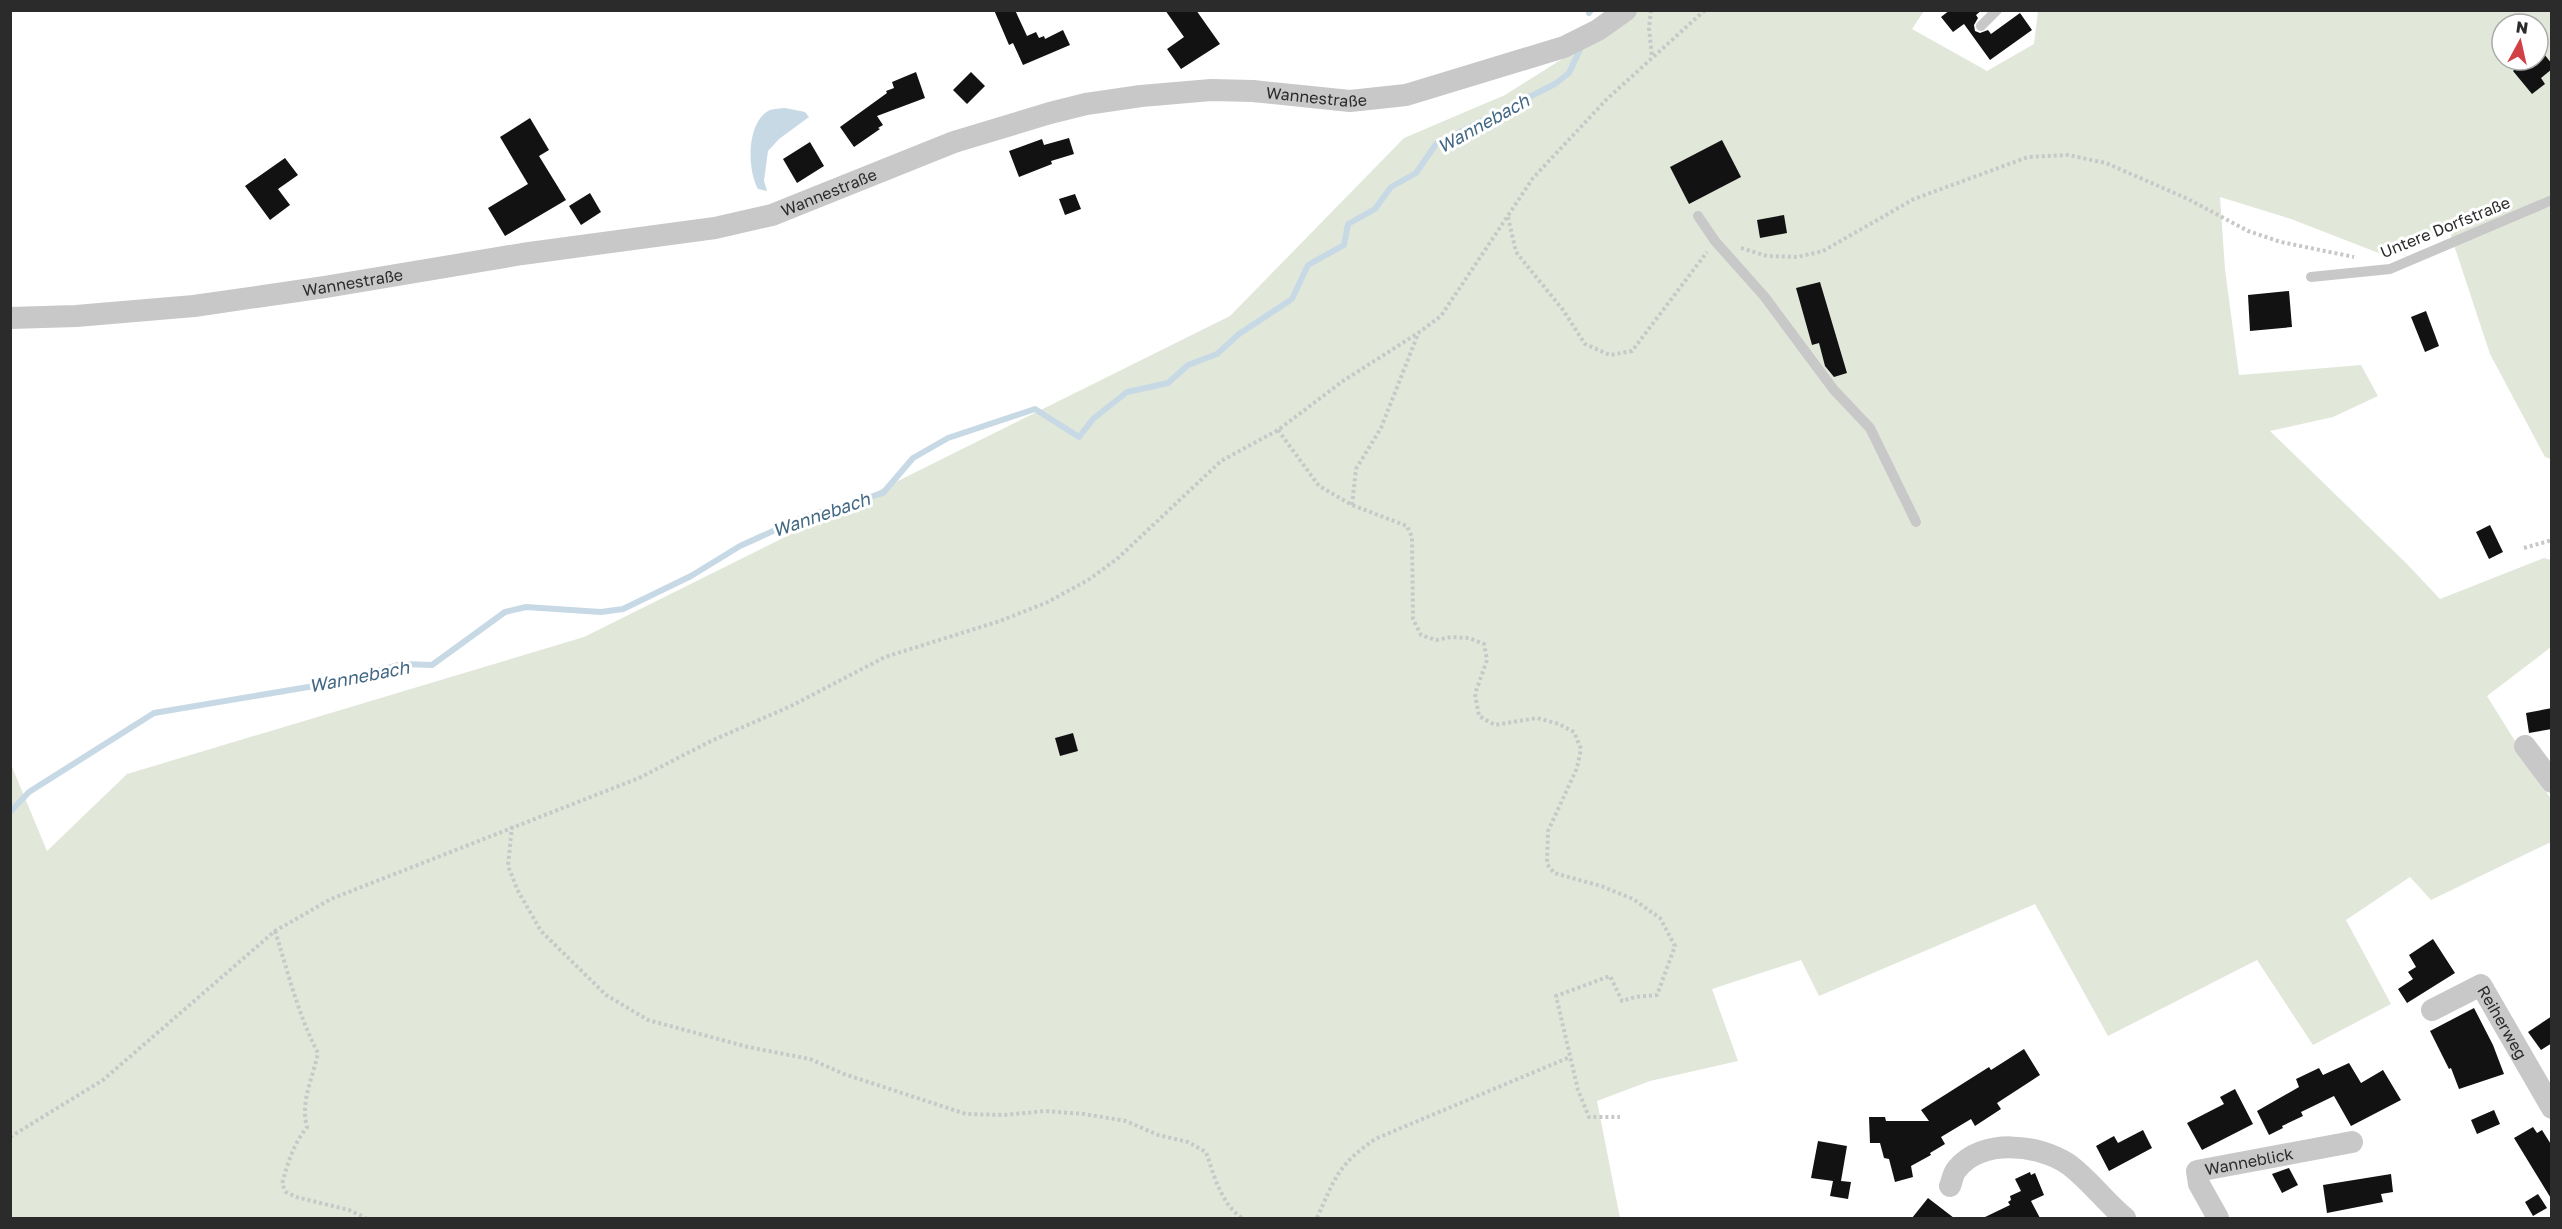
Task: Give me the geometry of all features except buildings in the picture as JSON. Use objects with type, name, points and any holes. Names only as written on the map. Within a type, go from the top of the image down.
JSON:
[{"type":"street","name":"Wannestraße","points":[[10,318],[76,316],[194,306],[522,254],[715,228],[772,215],[954,142],[1086,104],[1210,90],[1253,91],[1350,100],[1406,95],[1564,47],[1598,30],[1626,10]]},
{"type":"street","points":[[2525,746],[2552,782]]},
{"type":"street","name":"Reiherweg","points":[[2432,1011],[2481,985],[2552,1108]]},
{"type":"street","name":"Wanneblick","points":[[2218,1218],[2199,1184],[2197,1170],[2352,1142]]},
{"type":"street","points":[[1950,1186],[1956,1170],[1970,1157],[1990,1149],[2013,1147],[2038,1152],[2067,1164],[2125,1218]]},
{"type":"lane","points":[[1981,26],[1997,10]]},
{"type":"lane","name":"Untere Dorfstraße","points":[[2311,277],[2390,269],[2552,200]]},
{"type":"lane","points":[[1698,216],[1715,241],[1764,296],[1834,390],[1870,428],[1916,522]]},
{"type":"path","points":[[1651,10],[1649,28],[1652,57]]},
{"type":"path","points":[[10,1137],[103,1080],[275,931],[331,899],[639,778],[711,741],[792,706],[885,657],[1000,621],[1048,602],[1088,580],[1117,559],[1221,461],[1278,430],[1343,381],[1418,333],[1440,316],[1533,178],[1607,99],[1705,10]]},
{"type":"path","points":[[1507,216],[1516,252],[1563,310],[1585,344],[1610,355],[1632,351],[1715,241],[1767,255],[1797,257],[1823,251],[1914,200],[2028,157],[2068,154],[2106,163],[2188,199],[2248,231],[2281,242],[2355,257]]},
{"type":"path","points":[[1352,505],[1356,469],[1382,428],[1418,333]]},
{"type":"path","points":[[1278,430],[1319,486],[1352,505],[1407,526],[1412,537],[1413,619],[1421,635],[1436,640],[1451,637],[1469,638],[1484,644],[1487,660],[1475,694],[1479,716],[1495,725],[1537,718],[1559,724],[1574,732],[1581,749],[1577,768],[1548,831],[1547,864],[1554,873],[1601,886],[1633,899],[1660,918],[1675,946],[1657,994],[1622,1001],[1610,976],[1556,996],[1578,1090],[1589,1117],[1620,1117]]},
{"type":"path","points":[[2524,548],[2552,540]]},
{"type":"path","points":[[512,826],[508,866],[518,891],[540,931],[606,995],[648,1020],[748,1047],[810,1059],[844,1074],[966,1114],[1004,1115],[1046,1112],[1084,1114],[1126,1121],[1158,1135],[1188,1142],[1206,1152],[1215,1181],[1232,1212],[1242,1218]]},
{"type":"path","points":[[275,931],[297,996],[300,1015],[318,1053],[303,1113],[307,1127],[296,1142],[288,1159],[282,1184],[286,1192],[296,1197],[349,1210],[366,1218]]},
{"type":"path","points":[[1317,1218],[1338,1172],[1352,1156],[1375,1139],[1570,1057]]},
{"type":"shaded area","points":[[1638,11],[1924,11],[1912,29],[1987,71],[2034,44],[2038,11],[2551,11],[2551,459],[2545,457],[2490,354],[2449,230],[2389,257],[2291,219],[2220,197],[2225,269],[2239,375],[2361,365],[2378,396],[2333,417],[2270,431],[2440,599],[2544,558],[2551,560],[2551,647],[2487,696],[2551,799],[2551,842],[2431,900],[2410,877],[2346,920],[2391,1004],[2313,1045],[2257,960],[2108,1036],[2035,904],[1819,996],[1801,960],[1712,989],[1738,1061],[1650,1081],[1597,1101],[1620,1218],[11,1218],[10,762],[47,851],[127,774],[584,637],[1230,316],[1404,138],[1505,95]]},
{"type":"water","points":[[785,108],[805,112],[809,117],[779,139],[768,151],[764,181],[767,191],[758,189],[754,181],[751,159],[751,146],[756,124],[770,110]]},
{"type":"waterway","name":"Wannebach","points":[[10,812],[29,792],[154,713],[338,682],[402,664],[432,665],[505,612],[526,607],[601,612],[623,609],[691,576],[740,546],[802,518],[883,493],[913,458],[948,438],[1035,409],[1079,437],[1093,419],[1127,392],[1168,383],[1188,365],[1217,354],[1239,334],[1292,299],[1308,265],[1344,245],[1348,224],[1375,209],[1391,187],[1416,173],[1436,144],[1555,84],[1569,73],[1582,45]]}]
